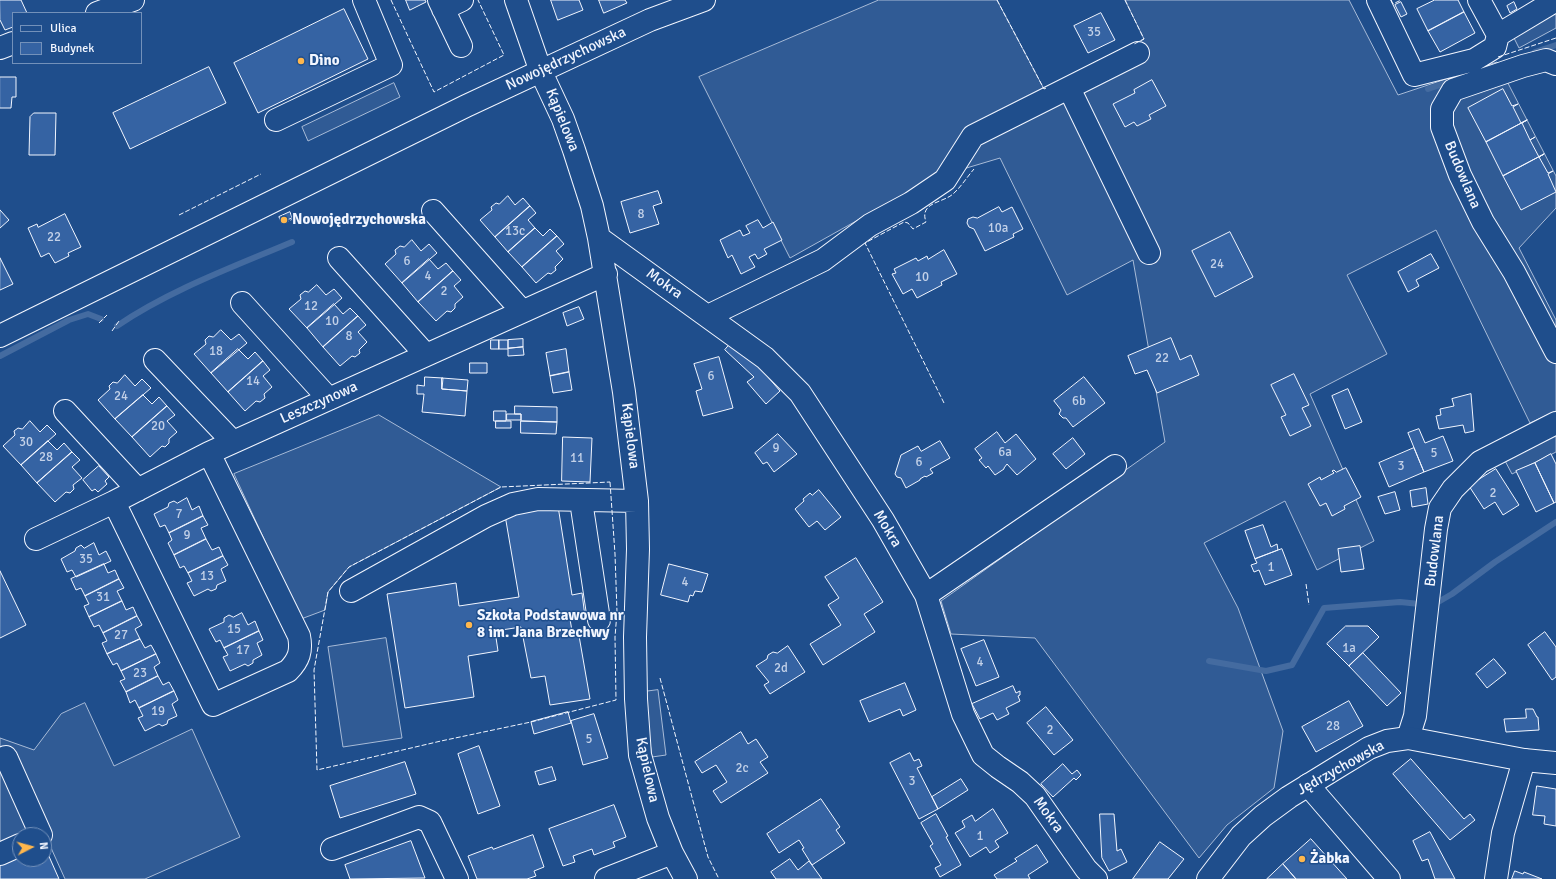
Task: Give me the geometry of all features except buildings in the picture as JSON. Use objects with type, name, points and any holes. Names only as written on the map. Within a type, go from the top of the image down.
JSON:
[{"type":"street","points":[[100,12],[133,0]]},
{"type":"street","points":[[276,120],[391,65],[364,0]]},
{"type":"street","name":"Kąpielowa","points":[[516,0],[541,72],[563,119],[574,150],[592,206],[606,274],[624,392],[637,501],[638,549],[635,653],[636,699],[640,755],[658,818],[672,853],[686,879]]},
{"type":"street","name":"Nowojędrzychowska","points":[[0,336],[459,110],[541,72],[670,7],[704,0]]},
{"type":"street","points":[[1378,0],[1414,75],[1474,60],[1495,47],[1498,35],[1479,0]]},
{"type":"street","points":[[1498,35],[1552,2]]},
{"type":"street","points":[[448,3],[461,46]]},
{"type":"street","points":[[0,48],[12,43]]},
{"type":"street","points":[[708,316],[823,260],[870,225],[911,203],[945,180],[973,136],[1138,53]]},
{"type":"street","name":"Budowlana","points":[[1556,64],[1546,60],[1523,66],[1453,90],[1442,109],[1442,126],[1460,175],[1483,222],[1514,272],[1556,352]]},
{"type":"street","points":[[1069,88],[1149,253]]},
{"type":"street","points":[[433,211],[522,311]]},
{"type":"street","name":"Mokra","points":[[599,238],[708,316],[770,363],[800,393],[883,520],[926,595],[964,714],[984,755],[998,767],[1020,782],[1035,796],[1086,869],[1096,879]]},
{"type":"street","points":[[339,258],[426,355]]},
{"type":"street","name":"Leszczynowa","points":[[36,539],[114,502],[233,442],[606,274]]},
{"type":"street","points":[[242,303],[329,399]]},
{"type":"street","points":[[155,360],[233,442]]},
{"type":"street","points":[[65,411],[138,490]]},
{"type":"street","name":"Budowlana","points":[[1408,738],[1415,716],[1436,529],[1440,508],[1453,489],[1480,462],[1556,424]]},
{"type":"street","points":[[114,502],[213,705],[288,671],[300,656],[301,646],[299,636],[210,453]]},
{"type":"street","points":[[926,595],[1115,466]]},
{"type":"street","points":[[350,591],[486,516],[513,504],[538,499],[637,501]]},
{"type":"street","points":[[580,501],[599,620]]},
{"type":"street","name":"Jędrzychowska","points":[[1208,879],[1241,836],[1263,816],[1308,785],[1370,748],[1387,741],[1408,738],[1524,760],[1556,763]]},
{"type":"street","points":[[0,759],[6,757],[37,827]]},
{"type":"street","points":[[1496,879],[1503,833],[1524,760]]},
{"type":"street","points":[[1308,785],[1388,879]]},
{"type":"street","points":[[332,849],[419,817],[430,822],[457,879]]},
{"type":"street","points":[[0,854],[12,849]]},
{"type":"street","points":[[606,879],[672,853]]},
{"type":"shaded area","points":[[879,0],[997,0],[1044,89],[1144,39],[1125,0],[1349,0],[1398,95],[1497,62],[1556,176],[1556,208],[1519,248],[1556,320],[1556,411],[1530,423],[1436,230],[1347,275],[1387,354],[1310,394],[1374,541],[1317,570],[1285,501],[1204,543],[1238,608],[1283,731],[1274,788],[1227,825],[1199,858],[1035,638],[951,634],[941,601],[1165,442],[1133,260],[1067,295],[1000,158],[933,178],[790,258],[699,77]]},
{"type":"shaded area","points":[[1556,10],[1556,28],[1519,48],[1512,34]]},
{"type":"shaded area","points":[[394,83],[400,97],[308,141],[302,127]]},
{"type":"shaded area","points":[[379,415],[501,487],[349,567],[328,592],[325,610],[301,619],[234,474]]},
{"type":"shaded area","points":[[1556,431],[1556,452],[1512,474],[1503,457]]},
{"type":"shaded area","points":[[386,638],[402,738],[343,747],[328,647]]},
{"type":"shaded area","points":[[658,690],[666,755],[652,757],[643,692]]},
{"type":"shaded area","points":[[85,703],[114,766],[192,729],[240,837],[145,879],[65,879],[52,850],[52,827],[12,827],[12,840],[0,848],[0,738],[34,750],[61,714]]},
{"type":"waterway","points":[[1535,52],[1556,45]]},
{"type":"waterway","points":[[1428,89],[1452,81]]},
{"type":"waterway","points":[[117,326],[137,313],[180,290],[292,242]]},
{"type":"waterway","points":[[0,356],[69,320],[88,314],[101,319]]},
{"type":"waterway","points":[[1433,605],[1452,594],[1495,562],[1556,522]]},
{"type":"waterway","points":[[1209,661],[1266,671],[1292,665],[1324,608],[1400,602],[1420,604]]},
{"type":"fence","points":[[391,0],[434,92],[504,55],[478,0]]},
{"type":"fence","points":[[997,0],[1044,89],[1046,88]]},
{"type":"fence","points":[[1125,0],[1144,39],[1134,44]]},
{"type":"fence","points":[[1391,0],[1393,4],[1401,0]]},
{"type":"fence","points":[[1498,57],[1556,38]]},
{"type":"fence","points":[[944,403],[865,243],[904,222],[908,223],[913,229],[926,222],[926,210],[933,204],[953,194],[974,169]]},
{"type":"fence","points":[[179,215],[261,174]]},
{"type":"fence","points":[[284,223],[293,219]]},
{"type":"fence","points":[[99,323],[107,315]]},
{"type":"fence","points":[[112,331],[119,321]]},
{"type":"fence","points":[[610,482],[617,612],[615,637],[616,700],[531,722],[317,770],[314,670],[328,592],[349,567],[501,487],[610,482]]},
{"type":"fence","points":[[1306,584],[1309,605]]},
{"type":"fence","points":[[660,678],[708,857],[719,879]]},
{"type":"place","name":"Dino","points":[[301,61]]},
{"type":"place","name":"Nowojędrzychowska","points":[[284,220]]},
{"type":"place","name":"Szkoła Podstawowa nr 8 im. Jana Brzechwy","points":[[469,625]]},
{"type":"place","name":"Żabka","points":[[1302,859]]}]
